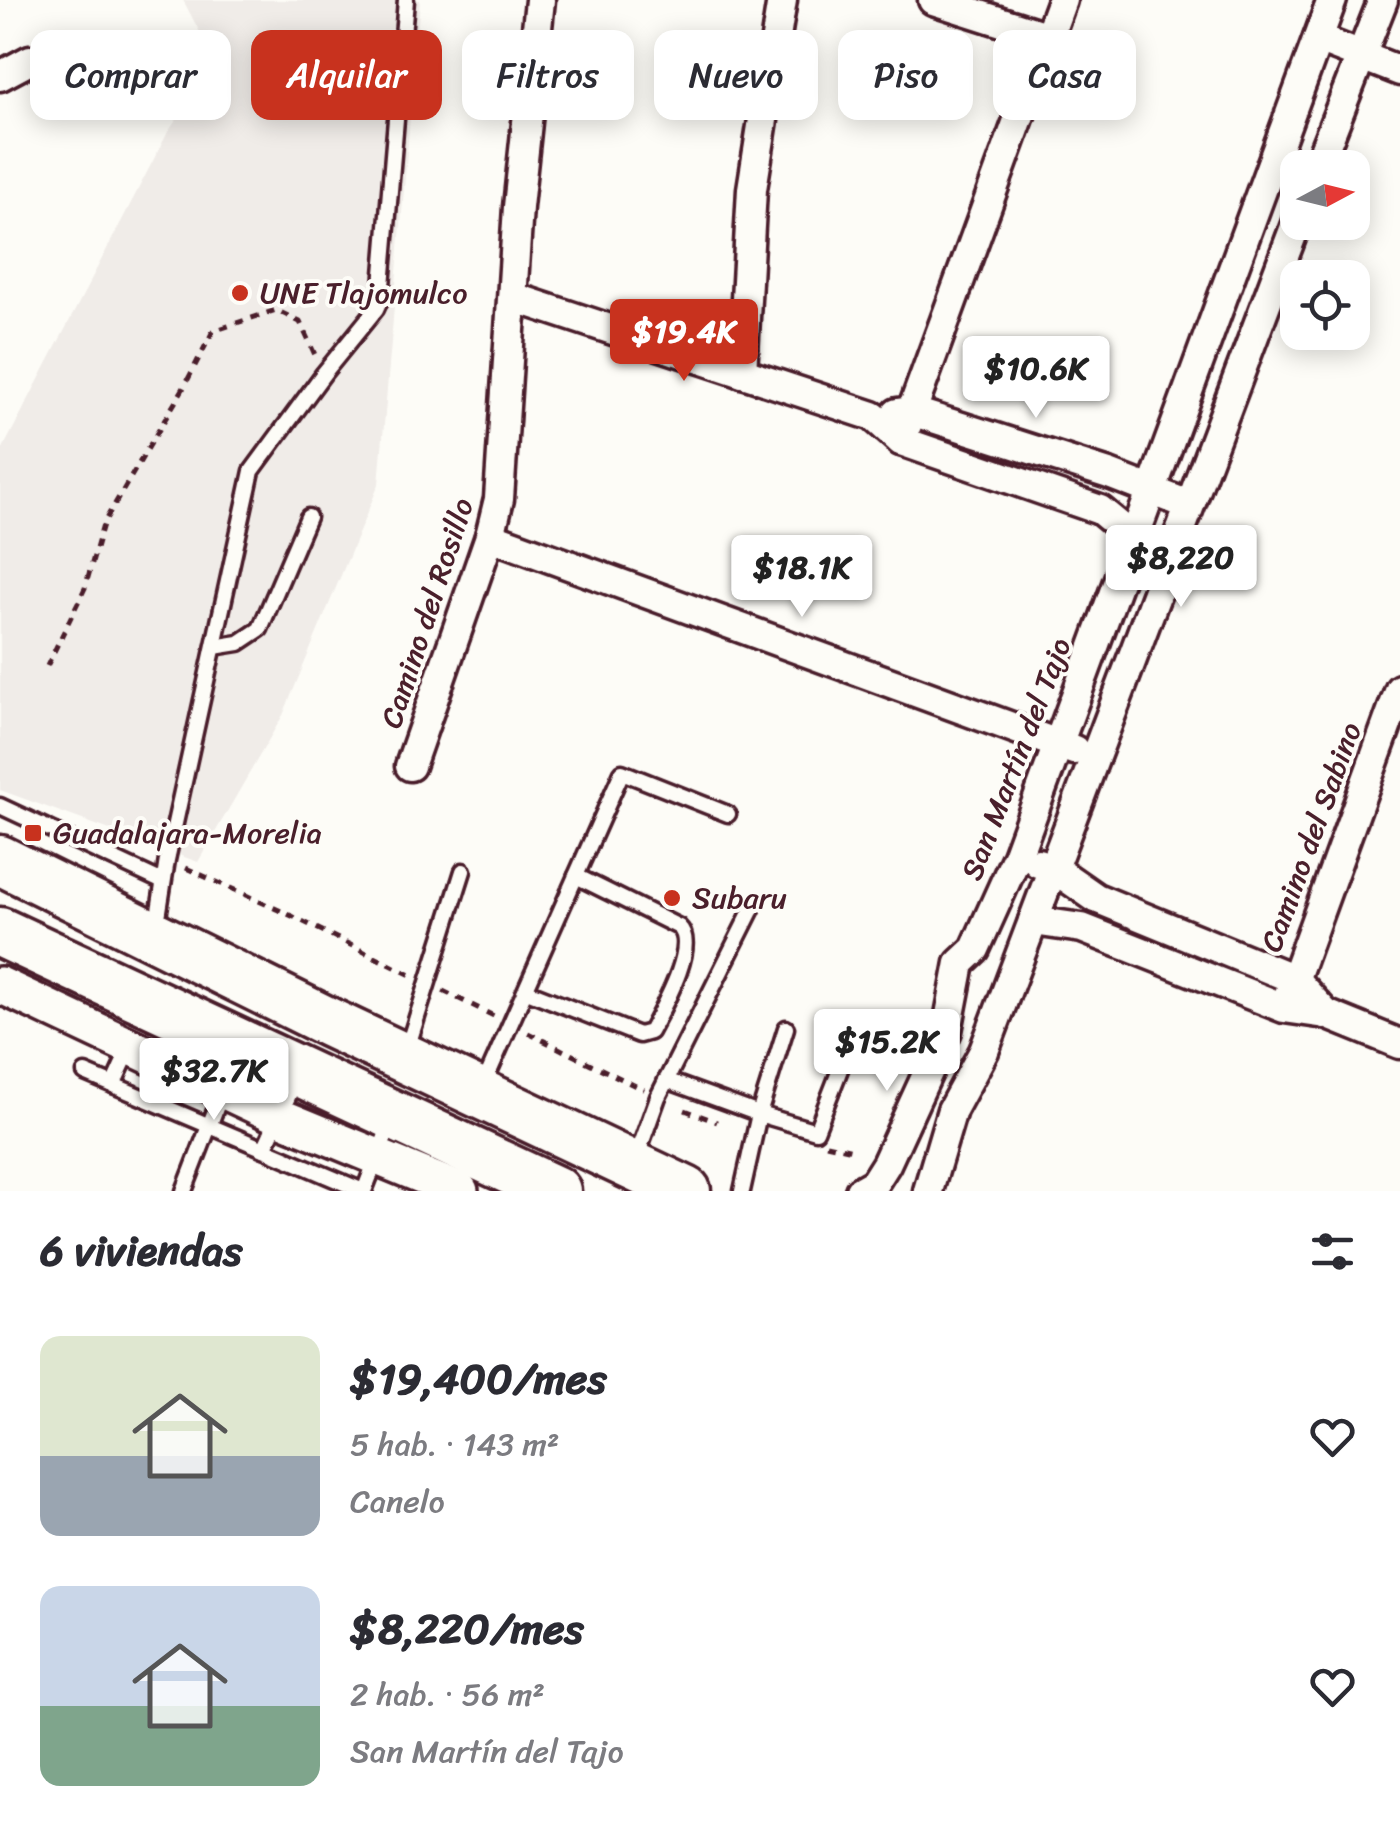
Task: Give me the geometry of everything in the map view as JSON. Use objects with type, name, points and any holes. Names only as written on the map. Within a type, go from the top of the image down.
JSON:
[{"type":"highway","points":[[0,860],[686,1191]]},
{"type":"highway","points":[[0,932],[299,1073],[385,1136],[556,1191]]},
{"type":"street","name":"Camino del Rosillo","points":[[410,766],[490,536],[499,499],[520,189],[540,0]]},
{"type":"street","points":[[742,372],[752,189],[782,0]]},
{"type":"street","points":[[933,0],[1029,30]]},
{"type":"street","points":[[1050,30],[1062,0]]},
{"type":"street","name":"San Martín del Tajo","points":[[860,1191],[874,1183],[886,1164],[947,1031],[960,963],[975,948],[1017,856],[1332,0]]},
{"type":"street","points":[[1324,150],[1382,0]]},
{"type":"street","points":[[1318,39],[1400,71]]},
{"type":"street","points":[[0,76],[30,60]]},
{"type":"street","points":[[901,441],[1018,120]]},
{"type":"street","points":[[928,1191],[952,1110],[984,1051],[1290,240]]},
{"type":"street","points":[[513,296],[873,416],[901,441],[1100,510],[1134,538],[1171,554]]},
{"type":"street","points":[[873,416],[912,412],[1190,505]]},
{"type":"street","points":[[490,536],[1094,758]]},
{"type":"street","name":"Camino del Sabino","points":[[1284,1008],[1392,734],[1400,689]]},
{"type":"street","points":[[1017,856],[1052,868],[1096,898],[1294,979],[1326,1014]]},
{"type":"street","points":[[1033,920],[1082,928],[1284,1008],[1326,1014],[1400,1044]]},
{"type":"street","points":[[0,985],[278,1116],[385,1136],[460,1191]]},
{"type":"street","points":[[947,1031],[973,1040],[984,1051]]},
{"type":"lane","points":[[155,936],[163,882],[252,471],[381,298],[406,0]]},
{"type":"lane","points":[[214,647],[239,643],[260,628],[308,517]]},
{"type":"lane","points":[[479,1094],[622,772],[728,814]]},
{"type":"lane","points":[[0,806],[163,882]]},
{"type":"lane","points":[[404,1058],[463,872]]},
{"type":"lane","points":[[527,991],[640,1035],[650,1032],[670,993],[687,945],[686,934],[576,876]]},
{"type":"lane","points":[[633,1166],[666,1080],[752,909]]},
{"type":"lane","points":[[742,1191],[786,1028]]},
{"type":"lane","points":[[184,1191],[240,1046]]},
{"type":"lane","points":[[112,1085],[130,1048]]},
{"type":"lane","points":[[666,1080],[816,1131],[846,1054]]},
{"type":"lane","points":[[85,1073],[364,1191],[385,1136]]},
{"type":"lane","points":[[264,1149],[299,1073]]},
{"type":"path","points":[[46,666],[85,588],[103,524],[183,389],[213,330],[276,310],[300,322],[324,373]]},
{"type":"shaded area","name":"UNE Tlajomulco","points":[[183,0],[420,0],[417,30],[251,30],[251,120],[410,120],[379,484],[283,715],[198,862],[0,790],[0,454],[168,132],[176,120],[231,120],[231,30],[199,30]]},
{"type":"place","name":"UNE Tlajomulco","points":[[240,293]]},
{"type":"place","name":"Guadalajara-Morelia","points":[[33,833]]},
{"type":"place","name":"Subaru","points":[[672,898]]}]
